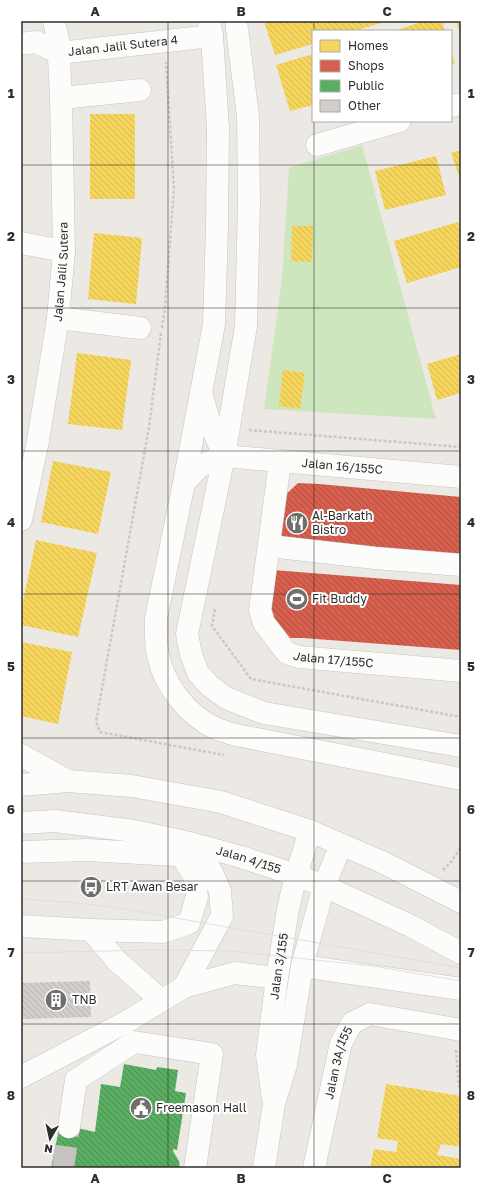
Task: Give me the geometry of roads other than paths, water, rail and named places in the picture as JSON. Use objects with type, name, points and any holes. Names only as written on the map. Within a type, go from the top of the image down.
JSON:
[{"type":"street","name":"Jalan Jalil Sutera 4","points":[[28,43],[54,21]]},
{"type":"street","name":"Jalan Jalil Sutera","points":[[21,520],[30,439],[58,318],[64,251],[61,98],[58,39],[54,21]]},
{"type":"street","name":"Jalan Jalil Sutera 4","points":[[28,43],[59,53],[223,26]]},
{"type":"street","points":[[223,26],[218,128],[214,324],[184,483],[156,618],[158,654],[163,673],[173,690],[186,707],[200,719],[215,728],[236,735],[461,779]]},
{"type":"street","points":[[223,26],[248,116],[249,203],[246,326],[224,456],[186,634],[191,654],[198,673],[210,686],[226,698],[264,713],[461,746]]},
{"type":"street","points":[[61,98],[140,90]]},
{"type":"street","points":[[316,145],[396,122]]},
{"type":"street","points":[[21,243],[64,251]]},
{"type":"street","points":[[58,318],[140,328]]},
{"type":"street","points":[[201,393],[209,420],[224,456]]},
{"type":"street","points":[[184,483],[200,466],[224,456]]},
{"type":"street","name":"Jalan 16/155C","points":[[224,456],[461,477]]},
{"type":"street","name":"Jalan 17/155C","points":[[280,462],[260,610],[264,623],[287,653],[299,658],[461,671]]},
{"type":"street","points":[[269,546],[375,558],[461,565]]},
{"type":"street","points":[[21,755],[68,781]]},
{"type":"street","points":[[21,785],[68,781],[132,786],[221,802],[310,831],[382,862],[461,902]]},
{"type":"street","name":"Jalan 4/155","points":[[21,823],[55,821],[134,832],[192,852],[238,856],[324,886],[411,926],[461,953]]},
{"type":"street","name":"Jalan 3/155","points":[[274,1104],[267,1055],[277,978],[288,909],[296,875],[310,831]]},
{"type":"street","name":"Jalan 3/155","points":[[264,1168],[274,1104],[286,1065],[302,966],[324,886],[341,844]]},
{"type":"street","points":[[23,853],[87,850],[192,852]]},
{"type":"street","points":[[87,850],[152,864],[194,876]]},
{"type":"street","points":[[21,926],[163,932],[189,923],[197,896],[192,852]]},
{"type":"street","points":[[184,987],[222,916],[220,891],[192,852]]},
{"type":"street","points":[[91,930],[116,960],[161,1000]]},
{"type":"street","points":[[302,966],[461,989]]},
{"type":"street","points":[[21,1077],[128,1021],[184,987],[235,973],[277,978]]},
{"type":"street","name":"Jalan 3A/155","points":[[314,1168],[341,1043],[352,1023],[370,1014],[458,1038]]},
{"type":"street","points":[[69,1127],[76,1080],[134,1042],[212,1054],[195,1168]]},
{"type":"tunnel","points":[[63,1168],[69,1127]]},
{"type":"tram line","points":[[21,899],[113,907],[461,968]]},
{"type":"tram line","points":[[21,953],[149,950],[230,951],[373,966],[461,981]]},
{"type":"place","name":"Al-Barkath Bistro","points":[[297,523]]},
{"type":"place","name":"Fit Buddy","points":[[297,599]]},
{"type":"place","name":"LRT Awan Besar","points":[[91,887]]},
{"type":"place","name":"TNB","points":[[56,1000]]},
{"type":"place","name":"Freemason Hall","points":[[141,1108]]}]
